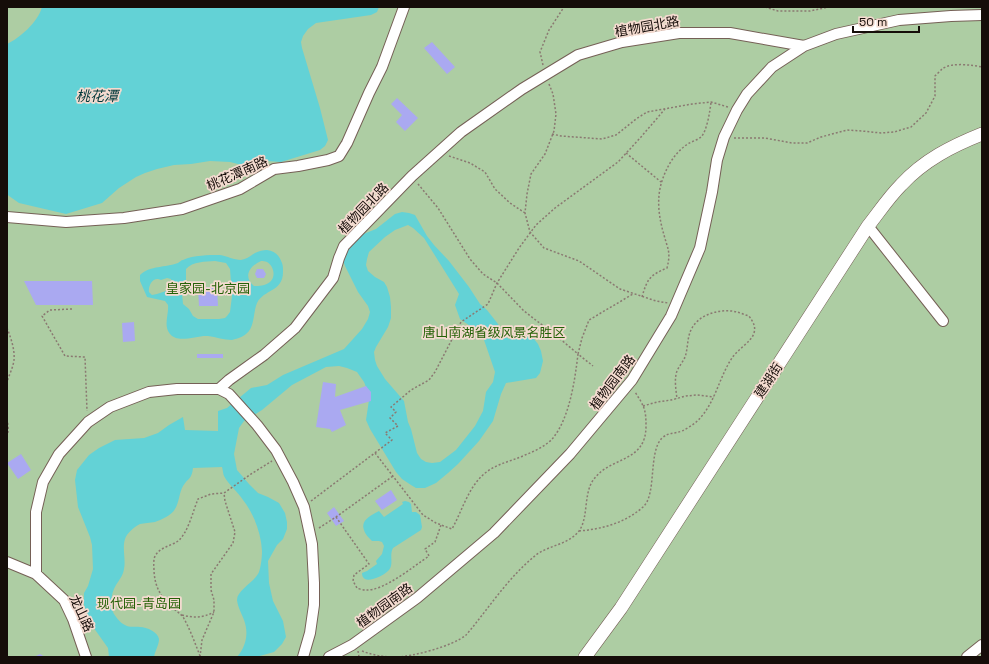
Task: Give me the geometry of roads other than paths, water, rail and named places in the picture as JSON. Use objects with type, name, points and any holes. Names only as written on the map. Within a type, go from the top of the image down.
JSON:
[{"type":"street","name":"桃花潭南路","points":[[7,217],[66,222],[124,218],[182,209],[240,188],[274,169],[298,166],[328,160],[339,156],[347,143],[382,67],[404,7]]},
{"type":"street","name":"植物园南路","points":[[329,657],[352,644],[417,598],[494,533],[570,454],[629,384],[671,316],[700,248],[717,160],[724,137],[746,94],[772,67],[804,46],[836,34],[899,20],[982,15]]},
{"type":"street","name":"植物园北路","points":[[219,389],[264,355],[295,328],[333,278],[344,246],[412,176],[461,132],[522,89],[578,55],[622,42],[679,33],[730,33],[804,46]]},
{"type":"street","name":"建湖街","points":[[585,657],[621,608],[868,226],[901,185],[919,168],[941,152],[982,134]]},
{"type":"street","points":[[868,226],[943,321]]},
{"type":"street","points":[[36,574],[36,512],[43,482],[59,454],[88,422],[110,407],[149,392],[177,389],[219,389],[229,394],[257,425],[280,456],[304,507],[314,559],[314,605],[310,633],[303,657]]},
{"type":"street","name":"龙山路","points":[[7,562],[36,574],[64,600],[73,619],[86,657]]},
{"type":"street","points":[[968,657],[982,645]]},
{"type":"water","name":"桃花潭","points":[[42,7],[379,7],[377,12],[371,15],[316,23],[308,29],[303,36],[301,42],[302,48],[328,140],[325,146],[320,150],[281,162],[267,161],[253,165],[249,169],[230,162],[210,161],[174,165],[157,169],[136,177],[119,188],[102,203],[66,214],[19,203],[7,194],[7,44],[17,38],[33,24]]},
{"type":"water","points":[[402,212],[415,215],[427,236],[449,261],[480,304],[498,324],[504,336],[509,339],[527,337],[534,339],[541,351],[543,361],[540,373],[536,378],[506,383],[493,421],[479,441],[448,473],[436,483],[425,488],[416,488],[402,479],[396,472],[370,429],[366,420],[369,400],[368,392],[364,382],[357,372],[339,366],[326,367],[292,385],[262,410],[244,421],[239,428],[234,454],[237,470],[249,484],[258,493],[279,503],[285,513],[287,529],[283,539],[277,545],[268,561],[269,583],[273,601],[283,621],[286,637],[282,644],[274,652],[256,657],[237,657],[243,649],[246,640],[246,625],[237,600],[243,589],[257,576],[259,572],[262,553],[260,537],[247,505],[226,479],[222,467],[193,468],[191,476],[182,489],[174,511],[157,521],[140,524],[133,528],[127,535],[124,543],[124,565],[122,576],[114,588],[112,595],[113,612],[121,623],[129,626],[143,627],[157,634],[159,641],[154,657],[109,657],[108,648],[91,624],[84,605],[84,593],[88,586],[93,569],[92,545],[78,507],[75,480],[77,470],[89,455],[115,440],[144,438],[158,433],[183,417],[185,430],[218,431],[218,411],[227,408],[251,388],[267,385],[283,375],[344,349],[362,329],[370,312],[345,266],[342,257],[346,245],[361,235],[376,229],[395,214]],"holes":[[[408,225],[424,238],[459,294],[455,305],[460,319],[483,337],[495,372],[493,382],[486,392],[483,411],[475,426],[456,450],[440,462],[432,463],[421,459],[417,453],[408,422],[404,401],[385,379],[377,366],[374,352],[388,327],[391,318],[390,297],[384,282],[368,271],[366,265],[369,252],[385,237],[395,230]]]},
{"type":"water","points":[[266,250],[274,252],[280,258],[283,266],[282,278],[277,287],[260,298],[257,303],[249,331],[243,336],[232,340],[208,336],[183,339],[173,337],[168,331],[167,327],[168,305],[165,301],[147,297],[140,281],[140,275],[144,272],[153,268],[173,265],[192,257],[220,255],[241,260],[255,253]],"holes":[[[215,261],[226,263],[230,269],[232,296],[230,312],[225,318],[198,319],[193,316],[189,309],[183,304],[182,293],[186,287],[186,269],[196,263]],[[261,261],[265,261],[271,266],[274,275],[270,282],[260,286],[254,286],[248,275],[253,266]],[[167,278],[171,279],[169,290],[152,295],[149,292],[150,285],[153,280]]]},
{"type":"water","points":[[405,501],[411,504],[412,512],[416,512],[420,515],[421,530],[393,548],[391,554],[391,565],[387,572],[374,579],[367,580],[363,577],[362,573],[377,564],[376,561],[382,554],[384,546],[382,542],[372,541],[368,537],[363,526],[364,523],[367,518],[379,511],[384,517]]},
{"type":"park label","name":"皇家园-北京园","points":[[208,288]]},
{"type":"park label","name":"唐山南湖省级风景名胜区","points":[[494,332]]},
{"type":"park label","name":"现代园-青岛园","points":[[139,603]]}]
